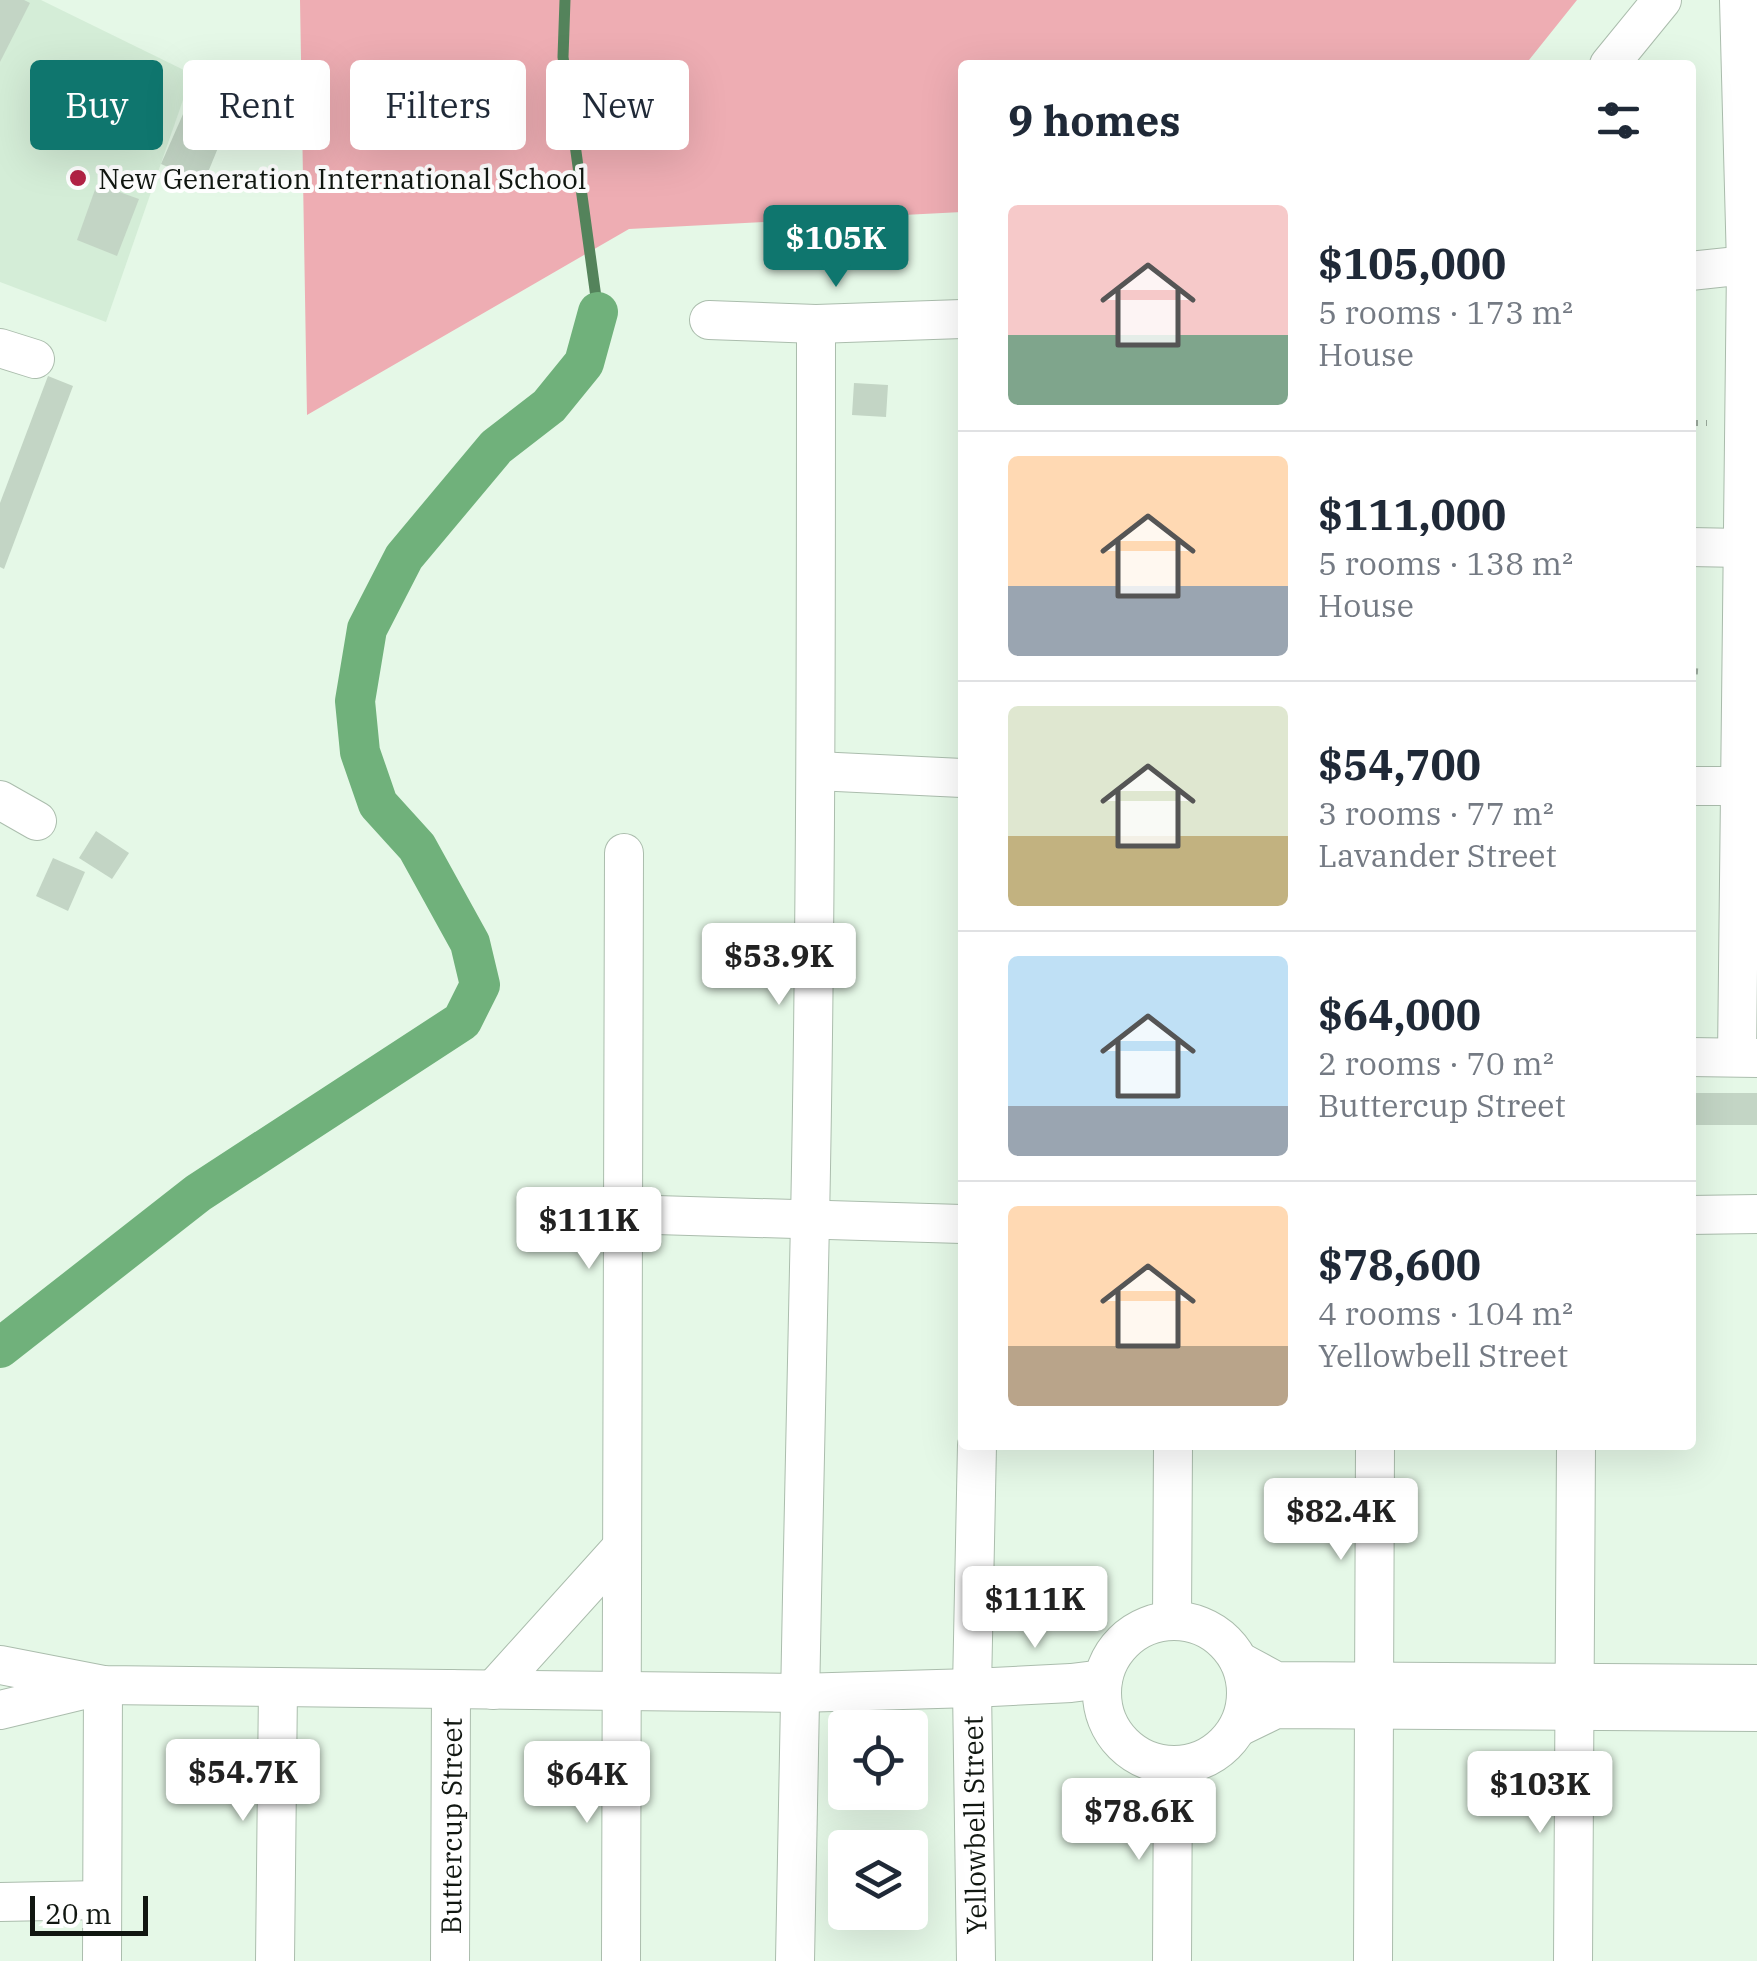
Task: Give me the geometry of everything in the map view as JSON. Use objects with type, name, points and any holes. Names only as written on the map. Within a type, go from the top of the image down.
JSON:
[{"type":"street","points":[[1613,60],[1662,0]]},
{"type":"street","points":[[1696,1057],[1747,1058],[1751,265],[1740,0]]},
{"type":"street","points":[[1696,270],[1751,265]]},
{"type":"street","points":[[710,320],[816,324],[958,319]]},
{"type":"street","points":[[796,1961],[816,770],[816,324]]},
{"type":"street","points":[[1696,546],[1747,532]]},
{"type":"street","points":[[816,770],[958,778]]},
{"type":"street","points":[[1696,786],[1748,786]]},
{"type":"street","points":[[0,800],[38,821]]},
{"type":"street","points":[[620,1961],[624,853]]},
{"type":"street","points":[[623,1214],[958,1224]]},
{"type":"street","points":[[1696,1215],[1757,1214]]},
{"type":"street","name":"Yellowbell Street","points":[[976,1961],[972,1688],[977,1450]]},
{"type":"street","points":[[1172,1620],[1174,1450]]},
{"type":"street","points":[[1373,1961],[1375,1450]]},
{"type":"street","points":[[1573,1961],[1576,1450]]},
{"type":"street","points":[[492,1690],[622,1547]]},
{"type":"street","points":[[1172,1620],[1211,1631],[1228,1644],[1239,1661],[1247,1694],[1244,1711],[1227,1744],[1211,1756],[1173,1765],[1140,1756],[1125,1746],[1106,1716],[1102,1698],[1110,1660],[1121,1644],[1153,1624],[1172,1620]]},
{"type":"street","points":[[1239,1661],[1276,1681],[1374,1696]]},
{"type":"street","points":[[0,1666],[103,1685],[492,1690],[798,1693],[1072,1684],[1104,1678]]},
{"type":"street","points":[[1238,1727],[1276,1709],[1374,1696],[1575,1697],[1757,1684]]},
{"type":"street","points":[[0,1710],[103,1685]]},
{"type":"street","points":[[102,1961],[103,1685]]},
{"type":"street","points":[[275,1961],[278,1687]]},
{"type":"street","points":[[972,1688],[1072,1703],[1106,1716]]},
{"type":"street","name":"Buttercup Street","points":[[450,1961],[451,1689]]},
{"type":"street","points":[[1575,1697],[1757,1712]]},
{"type":"street","points":[[1172,1961],[1173,1765]]},
{"type":"street","points":[[0,1902],[102,1900]]},
{"type":"shaded area","name":"New Generation International School","points":[[0,0],[41,0],[183,70],[183,100],[106,322],[0,282]]},
{"type":"shaded area","points":[[300,0],[1577,0],[1529,60],[958,60],[958,212],[629,229],[307,415],[303,150],[330,150],[330,60],[301,60]]},
{"type":"building","points":[[0,0],[30,3],[0,62]]},
{"type":"building","points":[[183,114],[183,150],[217,150],[204,182],[161,164]]},
{"type":"building","points":[[97,184],[139,199],[117,256],[77,240]]},
{"type":"building","points":[[48,376],[73,386],[4,569],[0,567],[0,503]]},
{"type":"building","points":[[854,383],[888,385],[886,417],[852,415]]},
{"type":"building","points":[[96,831],[129,853],[112,879],[79,858]]},
{"type":"building","points":[[53,858],[85,872],[68,911],[36,896]]},
{"type":"building","points":[[1696,1093],[1757,1093],[1757,1125],[1696,1125]]},
{"type":"waterway","points":[[565,0],[563,57],[598,312]]},
{"type":"waterway","points":[[0,1348],[198,1193],[462,1021],[480,985],[470,943],[417,847],[378,804],[360,752],[355,701],[367,629],[404,557],[496,447],[549,406],[584,363],[598,312]]},
{"type":"place","name":"New Generation International School","points":[[78,178]]}]
